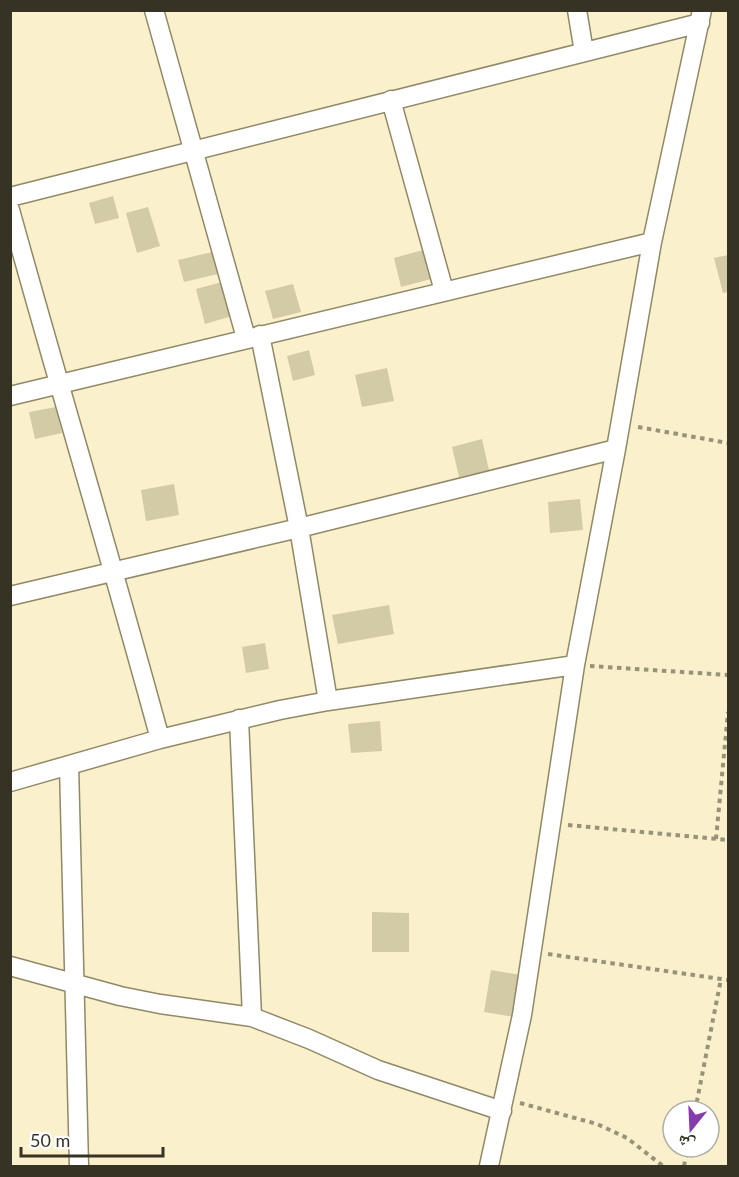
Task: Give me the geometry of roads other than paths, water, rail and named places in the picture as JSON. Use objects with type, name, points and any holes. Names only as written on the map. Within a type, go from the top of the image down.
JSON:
[{"type":"street","points":[[154,10],[194,149],[253,337],[299,528],[328,701]]},
{"type":"street","points":[[577,10],[584,52]]},
{"type":"street","points":[[10,197],[584,52],[701,17],[652,242],[621,424],[575,665],[522,1015],[489,1167]]},
{"type":"street","points":[[391,100],[444,291]]},
{"type":"street","points":[[10,210],[160,739]]},
{"type":"street","points":[[10,396],[652,242]]},
{"type":"street","points":[[10,596],[299,528],[616,449]]},
{"type":"street","points":[[10,782],[239,719],[328,701],[575,665]]},
{"type":"street","points":[[239,719],[252,1017]]},
{"type":"street","points":[[69,765],[79,1167]]},
{"type":"street","points":[[10,966],[160,1004],[252,1017],[309,1039],[378,1070],[503,1105]]}]
